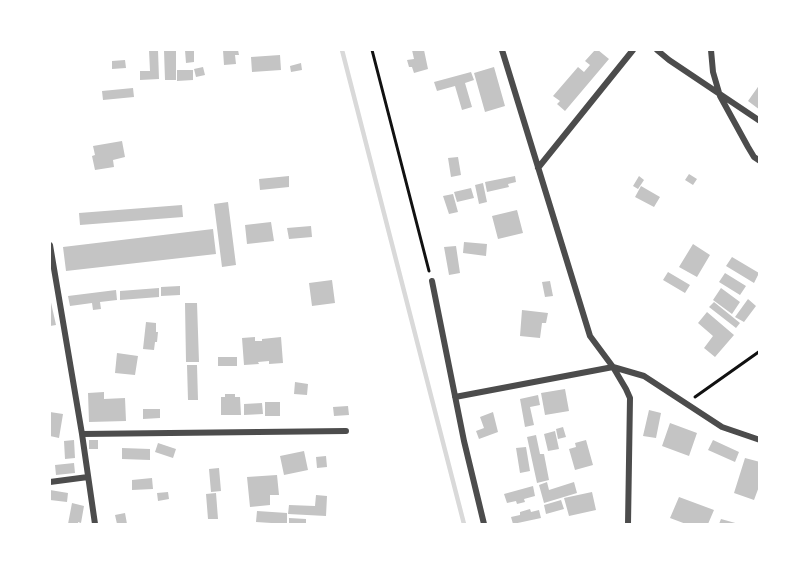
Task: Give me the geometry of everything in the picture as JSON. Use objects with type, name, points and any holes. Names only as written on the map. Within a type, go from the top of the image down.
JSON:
[{"type":"street","points":[[502,50],[590,336],[613,367],[630,398],[628,525]]},
{"type":"street","points":[[538,168],[633,50]]},
{"type":"street","points":[[657,50],[759,121]]},
{"type":"street","points":[[711,50],[713,72],[720,96],[748,147],[759,161]]},
{"type":"street","points":[[50,245],[95,525]]},
{"type":"street","points":[[432,282],[484,525]]},
{"type":"street","points":[[455,397],[613,367],[644,376],[722,427],[759,440]]},
{"type":"street","points":[[82,434],[346,431]]},
{"type":"street","points":[[50,482],[88,477]]},
{"type":"path","points":[[372,50],[432,282]]},
{"type":"path","points":[[686,403],[759,351]]},
{"type":"building","points":[[149,50],[158,50],[159,79],[140,80],[140,71],[150,71]]},
{"type":"building","points":[[164,50],[176,50],[176,80],[165,80]]},
{"type":"building","points":[[185,50],[194,50],[194,62],[186,63]]},
{"type":"building","points":[[223,50],[238,50],[239,55],[235,55],[236,64],[224,65]]},
{"type":"building","points":[[412,50],[424,50],[428,69],[414,73],[407,60],[414,59]]},
{"type":"building","points":[[595,50],[609,59],[565,111],[557,104],[560,101],[553,96],[578,67],[584,72],[590,65],[585,61]]},
{"type":"building","points":[[280,55],[281,70],[252,72],[251,57]]},
{"type":"building","points":[[125,60],[126,68],[112,69],[112,61]]},
{"type":"building","points":[[301,63],[302,70],[291,72],[290,66]]},
{"type":"building","points":[[203,67],[205,75],[196,77],[194,69]]},
{"type":"building","points":[[494,67],[505,106],[485,112],[474,73]]},
{"type":"building","points":[[177,70],[193,70],[193,80],[177,81]]},
{"type":"building","points":[[471,72],[474,80],[465,83],[472,107],[462,110],[455,86],[437,91],[434,82]]},
{"type":"building","points":[[760,84],[760,110],[748,101]]},
{"type":"building","points":[[133,88],[134,97],[103,100],[102,91]]},
{"type":"building","points":[[122,141],[125,157],[113,160],[114,167],[95,170],[92,156],[95,155],[93,146]]},
{"type":"building","points":[[458,157],[461,175],[451,177],[448,158]]},
{"type":"building","points":[[689,174],[697,179],[693,185],[685,180]]},
{"type":"building","points":[[289,176],[289,187],[260,190],[259,179]]},
{"type":"building","points":[[515,176],[516,182],[508,184],[509,187],[487,192],[485,182]]},
{"type":"building","points":[[639,176],[644,180],[638,189],[633,186]]},
{"type":"building","points":[[483,183],[487,202],[479,204],[475,185]]},
{"type":"building","points":[[641,186],[660,197],[654,207],[635,197]]},
{"type":"building","points":[[471,188],[474,198],[457,202],[454,192]]},
{"type":"building","points":[[453,194],[458,212],[449,214],[443,196]]},
{"type":"building","points":[[228,202],[236,265],[222,267],[214,204]]},
{"type":"building","points":[[182,205],[183,217],[80,225],[79,213]]},
{"type":"building","points":[[517,210],[523,233],[498,239],[492,216]]},
{"type":"building","points":[[271,222],[274,241],[247,244],[245,225]]},
{"type":"building","points":[[311,226],[312,237],[289,239],[287,228]]},
{"type":"building","points":[[213,229],[216,254],[66,271],[63,247]]},
{"type":"building","points":[[464,242],[487,244],[486,256],[463,253]]},
{"type":"building","points":[[693,244],[710,255],[697,277],[679,267]]},
{"type":"building","points":[[456,246],[460,273],[449,275],[444,247]]},
{"type":"building","points":[[732,257],[759,273],[754,283],[726,266]]},
{"type":"building","points":[[668,272],[690,285],[685,293],[663,280]]},
{"type":"building","points":[[725,273],[746,286],[740,295],[719,282]]},
{"type":"building","points":[[332,280],[335,303],[312,306],[309,283]]},
{"type":"building","points":[[550,281],[553,296],[545,297],[542,282]]},
{"type":"building","points":[[180,286],[180,295],[161,296],[161,287]]},
{"type":"building","points":[[159,288],[159,297],[120,300],[120,291]]},
{"type":"building","points":[[721,288],[740,302],[732,314],[713,300]]},
{"type":"building","points":[[116,290],[117,300],[100,302],[101,309],[93,310],[92,303],[70,306],[68,296]]},
{"type":"building","points":[[50,298],[56,325],[50,326]]},
{"type":"building","points":[[748,299],[756,306],[744,322],[735,317]]},
{"type":"building","points":[[714,302],[740,323],[736,328],[709,307]]},
{"type":"building","points":[[185,303],[197,303],[199,362],[186,362]]},
{"type":"building","points":[[522,310],[548,313],[546,323],[542,323],[540,338],[520,336]]},
{"type":"building","points":[[707,312],[734,335],[715,357],[704,348],[713,336],[698,323]]},
{"type":"building","points":[[146,322],[156,323],[156,332],[158,332],[154,350],[143,349]]},
{"type":"building","points":[[255,337],[255,341],[262,341],[262,339],[281,337],[283,363],[269,364],[269,361],[244,365],[242,338]]},
{"type":"building","points":[[117,353],[138,356],[135,375],[115,373]]},
{"type":"building","points":[[218,357],[237,357],[237,366],[218,366]]},
{"type":"building","points":[[187,365],[197,365],[198,400],[188,400]]},
{"type":"building","points":[[295,382],[308,384],[307,395],[294,394]]},
{"type":"building","points":[[565,389],[569,411],[545,415],[541,393]]},
{"type":"building","points":[[104,392],[104,399],[125,398],[126,421],[89,422],[88,393]]},
{"type":"building","points":[[225,394],[235,394],[235,397],[240,397],[241,415],[221,415],[221,397],[225,397]]},
{"type":"building","points":[[538,395],[540,405],[530,407],[534,425],[525,427],[520,399]]},
{"type":"building","points":[[265,402],[280,402],[280,416],[265,416]]},
{"type":"building","points":[[262,403],[263,414],[244,415],[244,404]]},
{"type":"building","points":[[348,406],[349,415],[334,416],[333,407]]},
{"type":"building","points":[[143,409],[160,409],[160,418],[143,419]]},
{"type":"building","points":[[649,410],[661,413],[656,438],[643,436]]},
{"type":"building","points":[[50,412],[63,414],[59,438],[50,436]]},
{"type":"building","points":[[493,412],[498,432],[479,439],[476,431],[484,428],[480,417]]},
{"type":"building","points":[[670,423],[697,433],[689,456],[662,446]]},
{"type":"building","points":[[563,427],[566,437],[558,439],[556,429]]},
{"type":"building","points":[[555,431],[559,449],[548,451],[544,434]]},
{"type":"building","points":[[536,435],[540,454],[544,454],[549,480],[537,483],[527,437]]},
{"type":"building","points":[[74,440],[75,458],[65,459],[64,441]]},
{"type":"building","points":[[89,440],[98,440],[98,449],[89,449]]},
{"type":"building","points":[[586,440],[593,465],[575,470],[569,449],[576,447],[575,443]]},
{"type":"building","points":[[713,440],[739,452],[735,462],[708,450]]},
{"type":"building","points":[[158,443],[176,449],[173,458],[155,452]]},
{"type":"building","points":[[526,447],[530,471],[520,473],[516,448]]},
{"type":"building","points":[[122,448],[150,449],[150,460],[122,459]]},
{"type":"building","points":[[304,451],[308,470],[284,475],[280,456]]},
{"type":"building","points":[[326,456],[327,467],[317,468],[316,457]]},
{"type":"building","points":[[745,458],[760,462],[760,484],[754,500],[734,493]]},
{"type":"building","points":[[74,463],[75,473],[56,475],[55,465]]},
{"type":"building","points":[[219,468],[221,491],[211,492],[209,469]]},
{"type":"building","points":[[277,475],[279,495],[270,495],[270,505],[250,507],[247,477]]},
{"type":"building","points":[[152,478],[153,489],[132,490],[132,480]]},
{"type":"building","points":[[547,482],[549,490],[574,482],[577,493],[544,503],[539,485]]},
{"type":"building","points":[[533,486],[535,496],[517,504],[516,501],[507,503],[504,494]]},
{"type":"building","points":[[50,490],[68,493],[67,502],[50,500]]},
{"type":"building","points":[[168,492],[169,499],[158,501],[157,493]]},
{"type":"building","points":[[592,492],[596,510],[569,516],[564,498]]},
{"type":"building","points":[[216,493],[218,519],[208,519],[206,494]]},
{"type":"building","points":[[316,495],[327,496],[326,516],[288,514],[289,505],[315,506]]},
{"type":"building","points":[[679,497],[714,510],[708,524],[686,524],[670,518]]},
{"type":"building","points":[[561,500],[564,509],[546,514],[544,505]]},
{"type":"building","points":[[72,503],[84,506],[81,523],[68,524]]},
{"type":"building","points":[[530,509],[531,512],[539,510],[541,518],[513,524],[511,517]]},
{"type":"building","points":[[257,511],[287,513],[287,524],[256,522]]},
{"type":"building","points":[[125,513],[127,524],[117,524],[115,515]]},
{"type":"building","points":[[289,518],[306,519],[306,524],[289,524]]},
{"type":"building","points":[[721,519],[739,524],[719,524]]},
{"type":"waterway","points":[[342,50],[464,524]]}]
